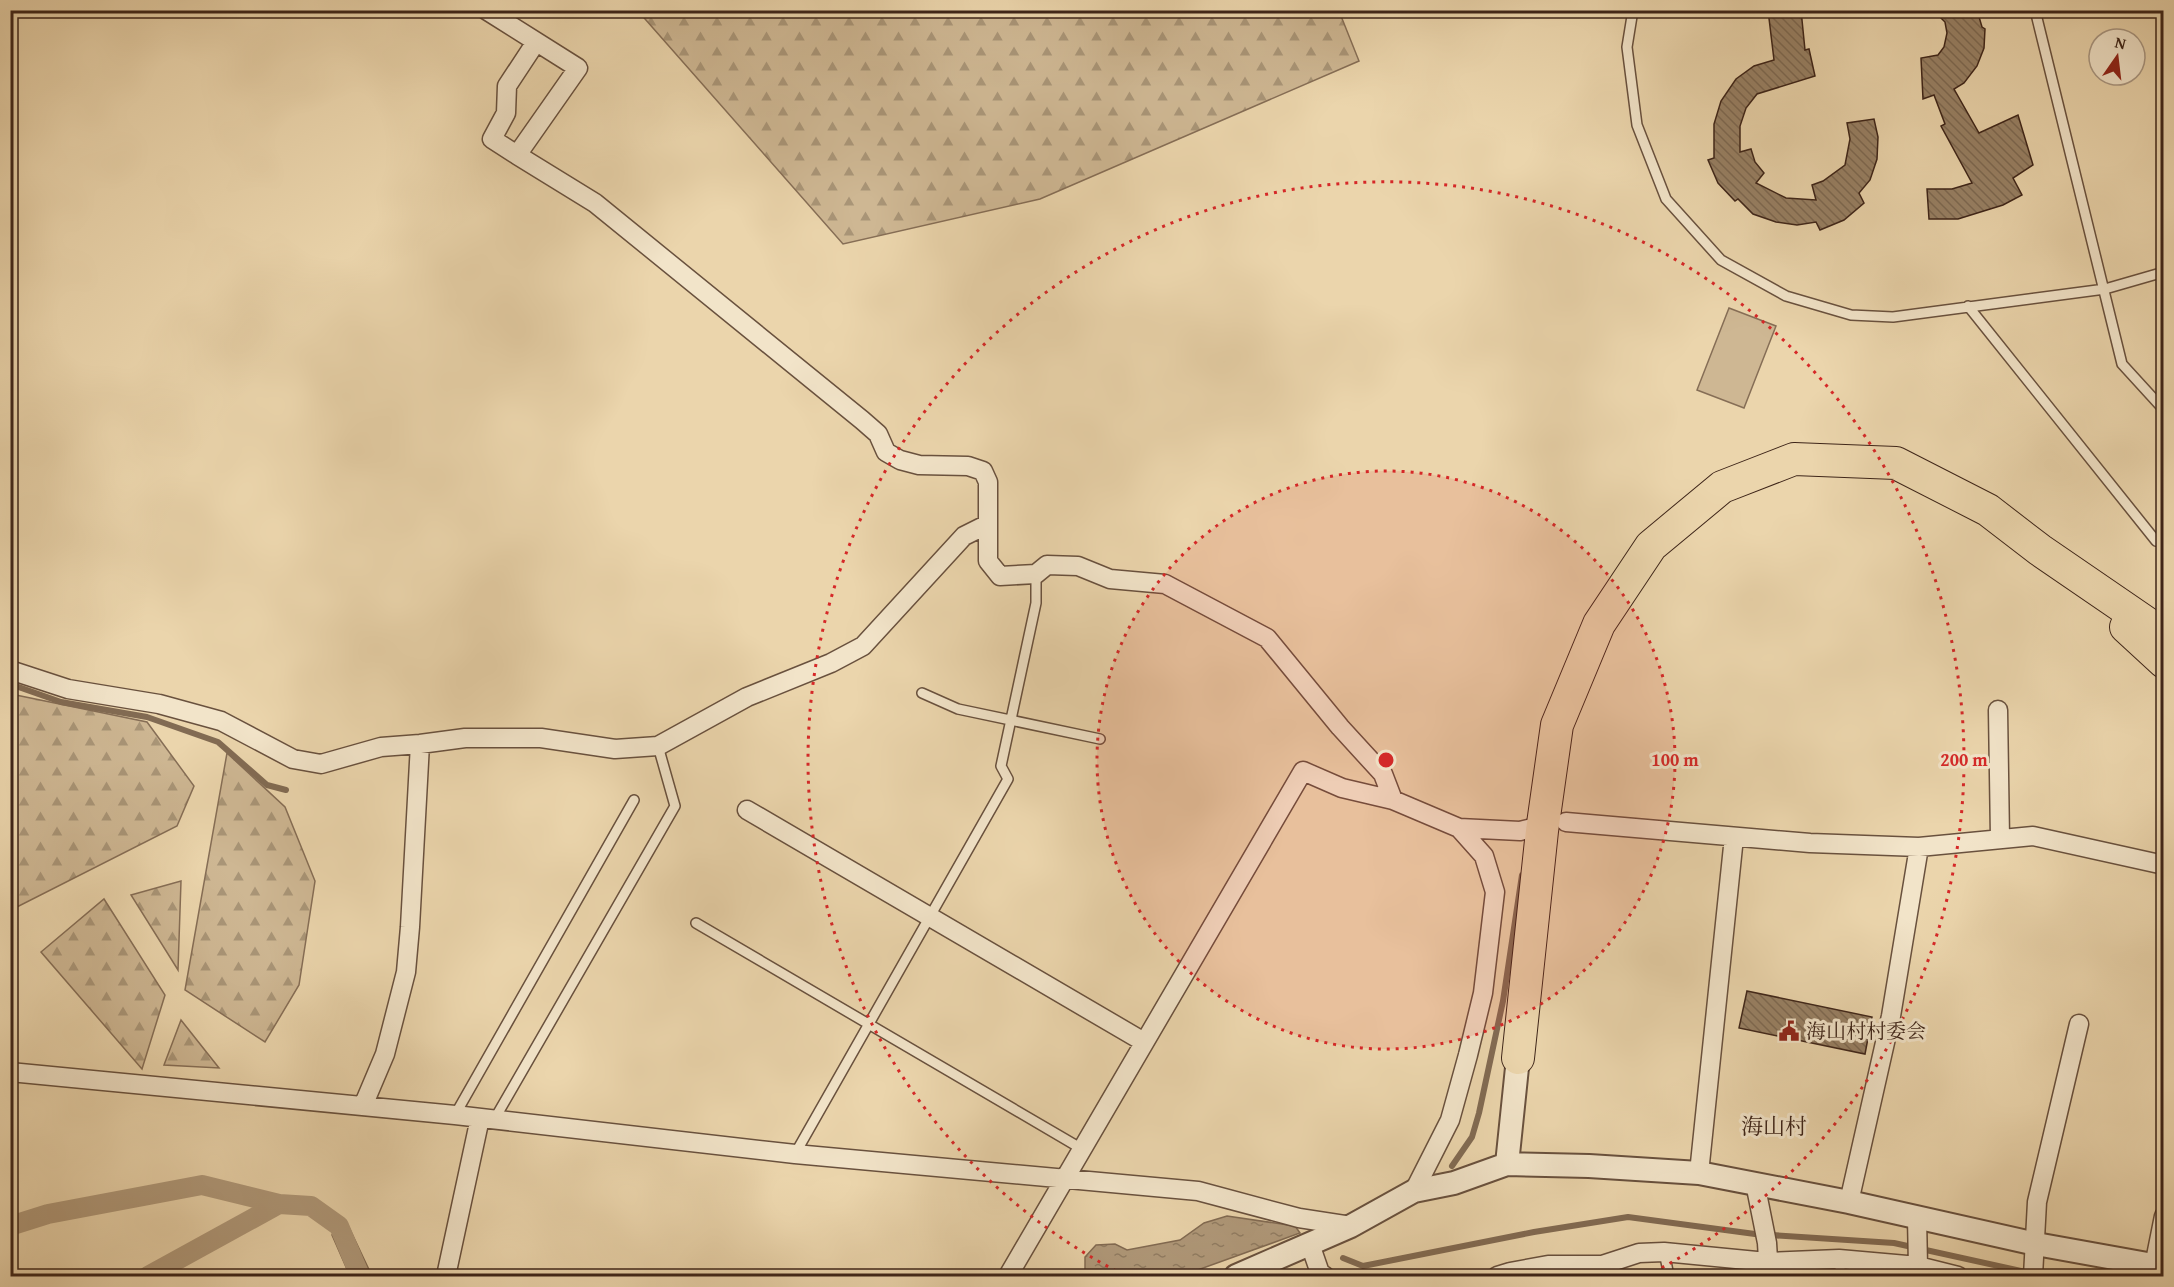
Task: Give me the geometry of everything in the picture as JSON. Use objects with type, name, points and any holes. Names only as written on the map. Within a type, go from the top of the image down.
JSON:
[{"type":"highway","points":[[1518,1059],[1542,831],[1557,725],[1599,624],[1651,546],[1722,487],[1794,459],[1896,462],[1988,510],[2040,550],[2163,635]]},
{"type":"highway","points":[[2040,550],[2163,662]]},
{"type":"street","points":[[486,10],[578,68],[517,155]]},
{"type":"street","points":[[536,42],[507,86],[506,113],[492,139],[596,203],[862,420],[878,434],[886,452],[900,460],[919,465],[968,465],[983,471],[988,482],[988,561],[999,576],[1036,574],[1047,565],[1078,566],[1110,579],[1165,584],[1267,638],[1340,727],[1383,774],[1393,800]]},
{"type":"street","points":[[10,670],[68,689],[159,704],[221,721],[293,759],[321,764],[381,747],[465,738],[541,738],[615,749],[658,746],[747,697],[831,663],[862,646],[964,536],[988,524]]},
{"type":"street","points":[[1998,710],[2000,838]]},
{"type":"street","points":[[363,1106],[385,1054],[406,972],[420,744]]},
{"type":"street","points":[[1008,1276],[1303,771],[1342,788],[1393,800],[1459,828],[1528,829]]},
{"type":"street","points":[[747,810],[1144,1042]]},
{"type":"street","points":[[1566,822],[1810,843],[1919,847],[2033,836],[2163,865]]},
{"type":"street","points":[[1414,1191],[1450,1120],[1483,993],[1495,892],[1484,856],[1459,828]]},
{"type":"street","points":[[1699,1173],[1734,837]]},
{"type":"street","points":[[1849,1202],[1891,1016],[1919,847]]},
{"type":"street","points":[[2035,1260],[2037,1202],[2079,1024]]},
{"type":"street","points":[[1507,1164],[1518,1059]]},
{"type":"street","points":[[10,1072],[455,1115],[795,1155],[1198,1191],[1299,1218],[1351,1226]]},
{"type":"street","points":[[446,1276],[487,1119]]},
{"type":"street","points":[[1236,1276],[1351,1226],[1414,1191],[1454,1183],[1507,1164],[1589,1166],[1699,1173],[1755,1183],[1849,1202],[1917,1227],[2035,1260],[2159,1267],[2163,1216]]},
{"type":"street","points":[[1755,1183],[1767,1244],[1768,1269]]},
{"type":"street","points":[[1917,1227],[1918,1264]]},
{"type":"street","points":[[1310,1244],[1320,1273],[1325,1276]]},
{"type":"street","points":[[1497,1276],[1548,1265],[1602,1265],[1639,1252],[1664,1252],[1768,1269],[1918,1264],[1958,1276]]},
{"type":"lane","points":[[1633,10],[1627,47],[1637,125],[1666,199],[1721,260],[1786,296],[1851,315],[1893,317],[2105,289],[2163,272]]},
{"type":"lane","points":[[2035,10],[2122,364],[2163,410]]},
{"type":"lane","points":[[1968,306],[2156,542],[2163,535]]},
{"type":"lane","points":[[795,1155],[1008,779],[1001,766],[1036,603],[1036,574]]},
{"type":"lane","points":[[922,693],[958,709],[1100,739]]},
{"type":"lane","points":[[487,1119],[675,806],[658,746]]},
{"type":"lane","points":[[455,1115],[634,800]]},
{"type":"lane","points":[[696,923],[1082,1149]]},
{"type":"lane","points":[[1664,1252],[1669,1276]]},
{"type":"green space","points":[[638,11],[1339,11],[1359,61],[1040,199],[843,244]]},
{"type":"green space","points":[[1729,308],[1776,326],[1744,408],[1697,390]]},
{"type":"green space","points":[[11,694],[147,722],[194,786],[177,826],[11,910]]},
{"type":"green space","points":[[227,753],[285,807],[315,881],[299,985],[265,1042],[185,990]]},
{"type":"green space","points":[[181,881],[178,970],[131,895]]},
{"type":"green space","points":[[104,899],[165,995],[142,1069],[41,952]]},
{"type":"green space","points":[[181,1020],[219,1068],[164,1065]]},
{"type":"water","points":[[1227,1216],[1295,1226],[1300,1233],[1181,1276],[1085,1276],[1085,1257],[1096,1245],[1115,1244],[1127,1250],[1180,1240],[1204,1223]]},
{"type":"water","points":[[346,1221],[372,1276],[350,1276],[332,1235]]},
{"type":"building","points":[[1768,10],[1801,10],[1805,50],[1809,49],[1815,76],[1757,94],[1746,108],[1740,126],[1740,152],[1751,149],[1755,162],[1764,173],[1756,183],[1786,198],[1816,200],[1812,185],[1823,181],[1845,165],[1850,139],[1847,123],[1874,119],[1878,137],[1877,159],[1870,180],[1859,193],[1864,203],[1844,220],[1820,230],[1816,222],[1797,225],[1776,222],[1753,214],[1738,199],[1735,201],[1718,183],[1708,160],[1714,158],[1714,124],[1721,101],[1736,79],[1754,66],[1774,60]]},
{"type":"building","points":[[1933,10],[1977,10],[1982,27],[1985,29],[1984,48],[1977,66],[1964,83],[1954,89],[1979,133],[2018,115],[2033,165],[2013,178],[2022,195],[2003,205],[1958,219],[1929,219],[1927,189],[1952,189],[1972,183],[1941,126],[1945,124],[1934,95],[1923,99],[1921,58],[1938,55],[1944,47],[1947,33],[1945,22]]},
{"type":"building","points":[[1747,991],[1872,1017],[1865,1054],[1739,1028]]},
{"type":"waterway","points":[[10,684],[61,702],[147,717],[218,742],[267,785],[286,790]]},
{"type":"waterway","points":[[1452,1166],[1472,1137],[1479,1113],[1503,1001],[1522,875]]},
{"type":"waterway","points":[[10,1226],[48,1214],[202,1185],[279,1204]]},
{"type":"waterway","points":[[148,1276],[279,1204],[311,1206],[339,1226],[360,1276]]},
{"type":"waterway","points":[[1343,1258],[1363,1266],[1534,1232],[1628,1217],[1755,1234],[1894,1243],[2044,1276]]},
{"type":"place","name":"海山村村委会","points":[[1789,1031]]},
{"type":"district","name":"海山村","points":[[1774,1126]]}]
